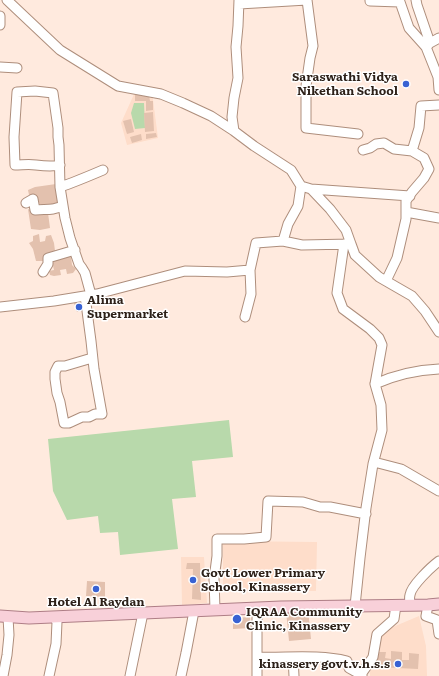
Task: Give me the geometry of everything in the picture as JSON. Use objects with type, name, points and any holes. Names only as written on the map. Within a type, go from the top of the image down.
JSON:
[{"type":"main road","points":[[4,616],[29,618],[257,608],[433,604]]},
{"type":"street","points":[[7,0],[60,50],[118,86],[161,94],[212,116],[291,170],[301,186],[298,206],[288,224],[283,240]]},
{"type":"street","points":[[234,131],[232,116],[238,78],[236,47],[239,2],[307,0],[313,46],[306,86],[306,128],[358,134]]},
{"type":"street","points":[[370,0],[400,2],[409,28],[428,45]]},
{"type":"street","points":[[416,0],[416,5],[438,78],[439,90]]},
{"type":"street","points":[[0,16],[0,25]]},
{"type":"street","points":[[428,45],[439,38]]},
{"type":"street","points":[[0,67],[17,68]]},
{"type":"street","points":[[60,165],[15,165],[14,137],[17,92],[35,91],[53,93],[59,145],[60,165],[60,188],[63,207],[70,238],[79,264],[84,273],[88,296],[92,358],[102,414],[82,417],[68,423],[64,423],[57,393],[55,372],[58,366],[65,366],[92,358]]},
{"type":"street","points":[[412,151],[419,128],[421,106],[439,105]]},
{"type":"street","points":[[363,150],[384,142],[394,149],[412,151],[424,158],[429,169],[406,201],[406,219],[397,258],[386,281]]},
{"type":"street","points":[[60,188],[103,170]]},
{"type":"street","points":[[301,186],[311,189],[410,196]]},
{"type":"street","points":[[311,189],[330,209],[346,230],[348,244],[337,293],[343,309],[370,329],[379,338],[382,345],[375,384],[381,405],[382,430],[374,462],[366,514],[355,606]]},
{"type":"street","points":[[26,203],[33,199],[35,210],[63,207]]},
{"type":"street","points":[[406,212],[439,218]]},
{"type":"street","points":[[245,317],[251,294],[250,270],[256,243],[283,240],[302,245],[348,244]]},
{"type":"street","points":[[348,244],[355,256],[380,277],[412,296],[426,311],[439,332]]},
{"type":"street","points":[[43,272],[48,264],[48,258],[75,250]]},
{"type":"street","points":[[0,307],[88,296],[185,271],[227,272],[250,270]]},
{"type":"street","points":[[375,384],[383,380],[415,371],[439,369]]},
{"type":"street","points":[[374,462],[401,469],[439,491]]},
{"type":"street","points":[[215,610],[214,579],[217,556],[217,539],[266,538],[268,501],[303,502],[320,507],[330,507],[366,514]]},
{"type":"street","points":[[410,605],[410,594],[419,581],[439,561]]},
{"type":"street","points":[[433,604],[426,616],[437,620],[439,634]]},
{"type":"street","points":[[257,657],[320,657],[347,660],[349,668],[362,675],[372,657],[377,634],[394,619],[396,605]]},
{"type":"street","points":[[257,608],[257,676]]},
{"type":"street","points":[[181,676],[194,611]]},
{"type":"street","points":[[130,676],[143,613]]},
{"type":"street","points":[[3,676],[9,635],[4,616]]},
{"type":"street","points":[[49,676],[56,644],[57,622],[54,617]]},
{"type":"street","points":[[293,657],[294,676]]},
{"type":"shaded area","points":[[135,92],[152,92],[158,138],[127,145],[121,123]]},
{"type":"shaded area","points":[[223,541],[317,542],[316,591],[223,591]]},
{"type":"shaded area","name":"Govt Lower Primary School, Kinassery","points":[[181,557],[204,557],[207,603],[182,605]]},
{"type":"shaded area","points":[[419,616],[426,646],[427,676],[370,676],[381,632]]},
{"type":"green space","points":[[134,103],[144,103],[145,128],[135,129],[131,113]]},
{"type":"green space","points":[[229,420],[233,457],[192,461],[196,497],[172,499],[178,549],[120,555],[118,532],[100,533],[98,516],[67,520],[53,491],[48,439]]},
{"type":"building","points":[[135,95],[149,95],[150,101],[135,101]]},
{"type":"building","points":[[146,101],[153,101],[153,110],[146,111]]},
{"type":"building","points":[[153,112],[154,131],[145,132],[144,113]]},
{"type":"building","points":[[131,119],[134,132],[127,134],[123,121]]},
{"type":"building","points":[[156,133],[157,137],[146,139],[146,134]]},
{"type":"building","points":[[141,134],[142,140],[132,143],[130,137]]},
{"type":"building","points":[[56,184],[58,204],[42,205],[38,203],[36,196],[29,195],[28,190],[35,187]]},
{"type":"building","points":[[28,209],[36,213],[48,213],[50,228],[40,230],[31,229]]},
{"type":"building","points":[[39,234],[40,242],[45,241],[46,236],[51,235],[54,243],[55,251],[44,254],[44,261],[36,261],[33,249],[29,243],[33,241],[33,236]]},
{"type":"building","points":[[71,256],[72,265],[76,269],[73,273],[67,274],[66,269],[60,270],[61,275],[50,275],[49,271],[54,270],[52,261]]},
{"type":"building","name":"Alima Supermarket","points":[[82,301],[84,310],[77,312],[74,303]]},
{"type":"building","points":[[187,563],[200,563],[201,600],[192,599],[193,569],[186,569]]},
{"type":"building","name":"Hotel Al Raydan","points":[[87,581],[105,582],[105,597],[86,596]]},
{"type":"building","points":[[308,609],[311,639],[289,641],[286,611]]},
{"type":"building","points":[[250,617],[251,628],[233,629],[233,618]]},
{"type":"building","name":"kinassery govt.v.h.s.s","points":[[391,651],[402,652],[402,660],[409,660],[409,653],[419,654],[418,669],[377,667],[378,652],[386,652],[385,658],[391,659]]},
{"type":"place","name":"Saraswathi Vidya Nikethan School","points":[[406,84]]},
{"type":"place","name":"Alima Supermarket","points":[[79,307]]},
{"type":"place","name":"Govt Lower Primary School, Kinassery","points":[[193,580]]},
{"type":"place","name":"Hotel Al Raydan","points":[[96,589]]},
{"type":"place","name":"IQRAA Community Clinic, Kinassery","points":[[237,619]]},
{"type":"place","name":"kinassery govt.v.h.s.s","points":[[398,664]]}]
